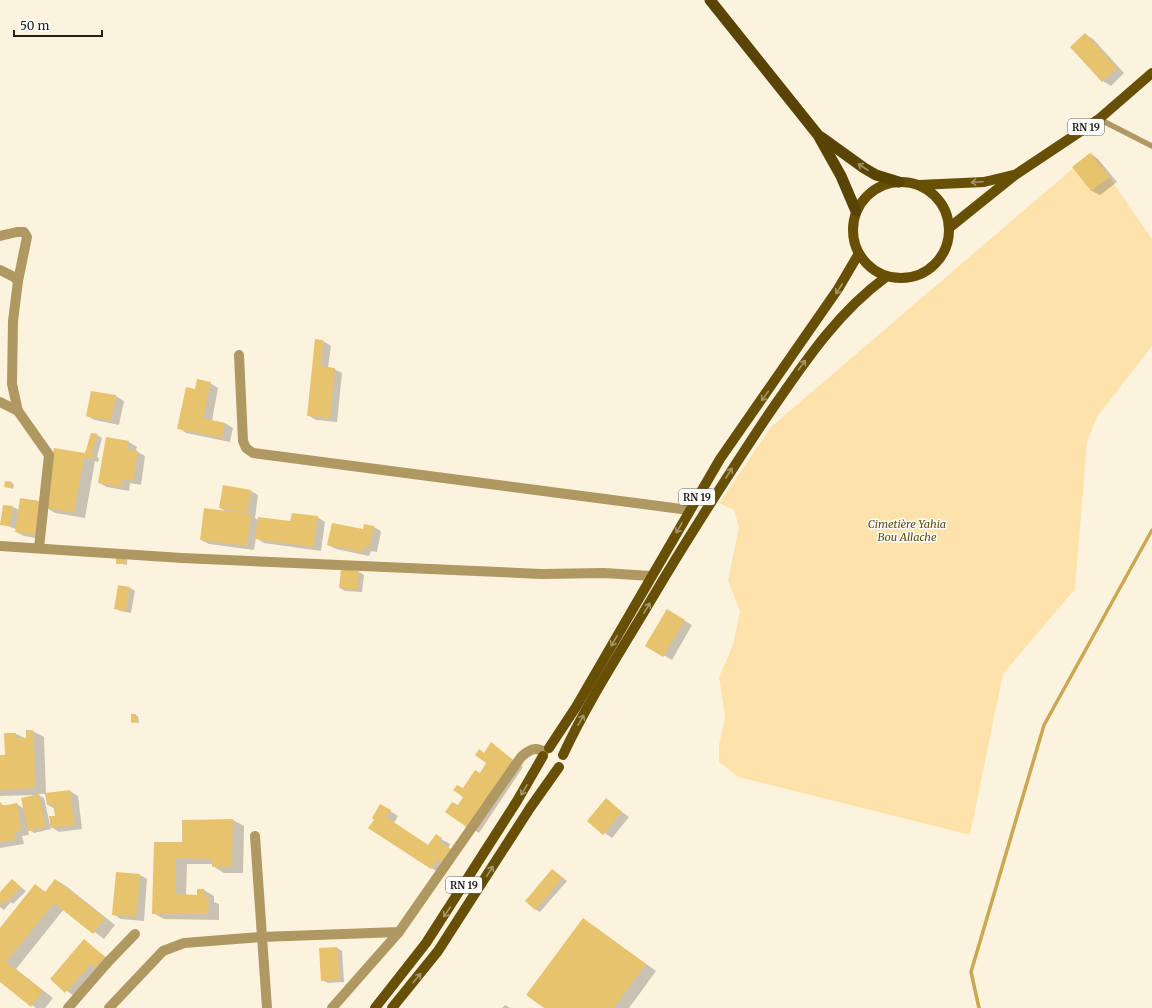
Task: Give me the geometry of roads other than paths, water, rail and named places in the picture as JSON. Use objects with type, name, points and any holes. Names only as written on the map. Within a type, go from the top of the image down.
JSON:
[{"type":"highway","points":[[710,0],[818,135],[841,176],[856,211]]},
{"type":"highway","points":[[818,135],[876,175],[899,182]]},
{"type":"main road","name":"RN 19","points":[[949,228],[1015,175],[1099,119],[1152,73]]},
{"type":"main road","name":"RN 19","points":[[919,185],[984,182],[1015,175]]},
{"type":"main road","points":[[899,182],[919,185],[931,192],[940,202],[947,214],[949,228],[947,244],[941,258],[930,269],[917,276],[902,279],[886,277],[875,272],[866,265],[858,255],[853,241],[852,226],[856,211],[863,200],[873,190],[886,184],[899,182]]},
{"type":"main road","name":"RN 19","points":[[375,1008],[414,960],[455,899],[517,801],[545,752],[573,712],[720,459],[838,289],[858,255]]},
{"type":"main road","name":"RN 19","points":[[564,755],[577,726],[678,554],[734,466],[789,384],[854,302],[886,277]]},
{"type":"main road","points":[[559,749],[564,755],[563,761],[559,767],[552,768],[546,766],[545,752],[559,749]]},
{"type":"main road","name":"RN 19","points":[[392,1008],[441,946],[530,808],[559,767]]},
{"type":"street","points":[[0,236],[24,232],[27,237],[18,281],[13,321],[12,384],[18,411],[49,455],[39,548]]},
{"type":"street","points":[[0,270],[14,277],[18,281]]},
{"type":"street","points":[[239,355],[243,440],[246,448],[253,453],[689,510]]},
{"type":"street","points":[[0,402],[18,411]]},
{"type":"street","points":[[0,546],[182,558],[534,574],[604,573],[651,576]]},
{"type":"street","points":[[332,1008],[399,932],[521,757],[533,749],[538,749],[545,752]]},
{"type":"street","points":[[255,836],[267,1008]]},
{"type":"street","points":[[109,1008],[163,952],[184,943],[261,937],[399,932]]},
{"type":"street","points":[[68,1008],[108,962],[135,934]]},
{"type":"lane","points":[[1099,119],[1152,146]]},
{"type":"waterway","points":[[979,1008],[971,972],[1044,725],[1152,530]]},
{"type":"park label","name":"Cimetière Yahia Bou Allache","points":[[907,530]]}]
